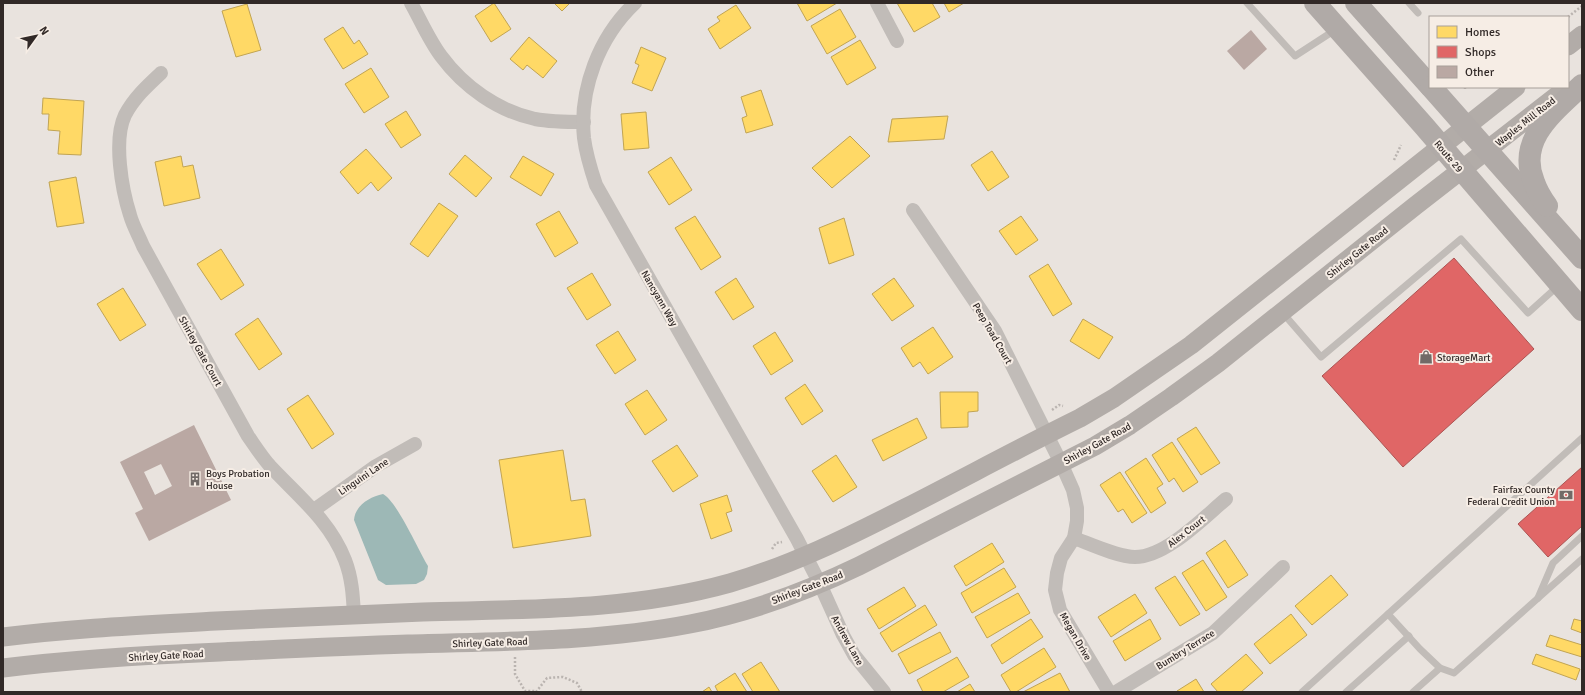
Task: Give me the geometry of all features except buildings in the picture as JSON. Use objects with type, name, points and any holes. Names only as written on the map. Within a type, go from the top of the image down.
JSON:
[{"type":"main road","name":"Route 29","points":[[1315,3],[1582,310]]},
{"type":"main road","points":[[1356,3],[1429,86]]},
{"type":"main road","points":[[1569,45],[1582,35]]},
{"type":"main road","name":"Waples Mill Road","points":[[1569,87],[1582,77]]},
{"type":"main road","points":[[1582,85],[1548,117],[1537,134],[1529,152],[1529,166],[1533,182],[1554,218],[1582,257]]},
{"type":"main road","points":[[1431,88],[1582,257]]},
{"type":"main road","points":[[3,637],[39,632],[136,625],[354,614],[553,609],[597,606],[638,602],[684,594],[773,569],[845,538],[1043,427],[1080,418],[1114,398],[1191,345],[1515,88]]},
{"type":"main road","name":"Waples Mill Road","points":[[1487,151],[1568,88]]},
{"type":"main road","name":"Shirley Gate Road","points":[[3,668],[42,663],[138,656],[600,637],[690,624],[738,612],[783,598],[820,584],[859,566],[1062,463],[1124,428],[1171,398],[1218,363],[1487,151]]},
{"type":"street","points":[[412,3],[441,56],[457,75],[480,94],[497,105],[525,116],[562,122],[584,122]]},
{"type":"street","name":"Nancyann Way","points":[[635,3],[620,20],[601,48],[591,73],[586,91],[584,122],[587,155],[596,185],[797,539],[820,584]]},
{"type":"street","points":[[877,3],[897,41]]},
{"type":"street","name":"Shirley Gate Court","points":[[161,72],[132,102],[124,117],[121,128],[119,147],[120,167],[124,194],[130,216],[143,246],[248,436],[270,465],[314,510],[329,528],[345,561],[351,581],[354,614]]},
{"type":"street","name":"Peep Toad Court","points":[[913,210],[995,331],[1062,463]]},
{"type":"street","name":"Linguini Lane","points":[[314,510],[376,466],[414,444]]},
{"type":"street","name":"Megan Drive","points":[[1062,463],[1073,490],[1077,508],[1077,521],[1074,538],[1061,558],[1054,590],[1060,610],[1109,692]]},
{"type":"street","name":"Alex Court","points":[[1074,538],[1109,552],[1135,557],[1158,552],[1179,539],[1226,499]]},
{"type":"street","name":"Bumbry Terrace","points":[[1116,692],[1213,633],[1283,566]]},
{"type":"street","name":"Andrew Lane","points":[[820,584],[843,635],[854,655],[884,692]]},
{"type":"lane","points":[[1247,3],[1295,56],[1338,28]]},
{"type":"lane","points":[[1409,3],[1418,13]]},
{"type":"lane","points":[[1282,312],[1321,357],[1461,239],[1528,313],[1560,285]]},
{"type":"lane","points":[[1302,692],[1582,438]]},
{"type":"lane","points":[[1537,600],[1553,563],[1582,536]]},
{"type":"lane","points":[[1388,614],[1440,668],[1454,674],[1582,559]]},
{"type":"lane","points":[[1346,692],[1408,636]]},
{"type":"lane","points":[[1413,692],[1440,668]]},
{"type":"path","points":[[1569,16],[1582,6]]},
{"type":"path","points":[[1043,427],[1059,405],[1065,407]]},
{"type":"path","points":[[769,552],[774,548],[776,543],[797,539]]},
{"type":"path","points":[[516,653],[515,674],[525,691],[536,691],[547,678],[563,678],[577,683],[582,692]]},
{"type":"water","points":[[383,494],[401,515],[428,566],[427,574],[424,580],[416,584],[386,585],[378,580],[354,520],[360,506],[373,497]]},
{"type":"place","name":"StorageMart","points":[[1426,357]]},
{"type":"place","name":"Boys Probation House","points":[[195,479]]},
{"type":"place","name":"Fairfax County Federal Credit Union","points":[[1566,495]]}]
